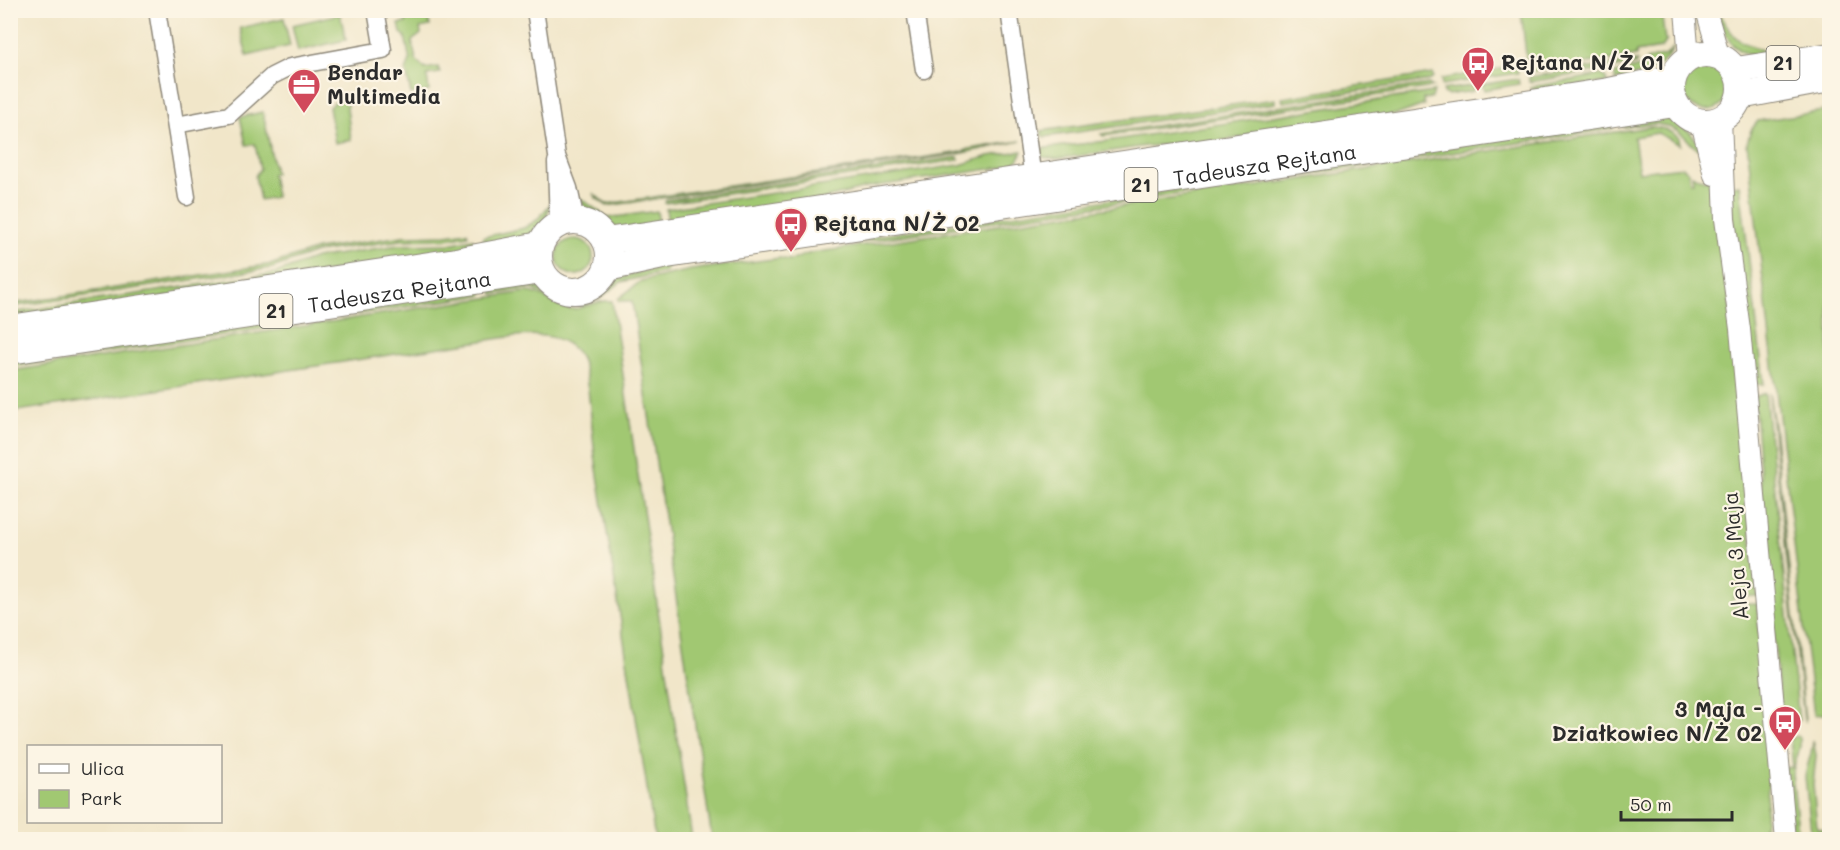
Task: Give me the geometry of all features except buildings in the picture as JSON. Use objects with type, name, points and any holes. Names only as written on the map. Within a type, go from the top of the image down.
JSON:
[{"type":"main road","name":"21","points":[[1689,57],[1698,54],[1727,62],[1830,56]]},
{"type":"main road","points":[[1689,57],[1679,66],[1673,78],[1672,91],[1676,104],[1682,113],[1691,119],[1711,121]]},
{"type":"main road","points":[[1727,62],[1740,82],[1740,96]]},
{"type":"main road","name":"Tadeusza Rejtana","points":[[606,241],[1597,93],[1673,78]]},
{"type":"main road","name":"21","points":[[1711,121],[1733,110],[1740,96],[1830,79]]},
{"type":"main road","name":"Tadeusza Rejtana","points":[[607,268],[667,255],[1676,104]]},
{"type":"main road","points":[[567,223],[588,224],[599,231],[606,241],[609,255],[607,268],[600,280],[589,288],[575,292],[561,290],[549,282],[542,271],[538,258],[540,245],[544,237],[567,223]]},
{"type":"main road","name":"Tadeusza Rejtana","points":[[10,328],[446,262],[540,245]]},
{"type":"main road","name":"Tadeusza Rejtana","points":[[10,351],[542,271]]},
{"type":"street","points":[[157,10],[187,197]]},
{"type":"street","points":[[176,125],[229,115],[272,76],[290,67],[383,50],[376,10]]},
{"type":"street","points":[[535,10],[557,156],[555,171],[567,223]]},
{"type":"street","points":[[915,10],[924,70]]},
{"type":"street","points":[[1009,10],[1034,178]]},
{"type":"street","points":[[1685,10],[1689,57]]},
{"type":"street","points":[[1706,10],[1727,62]]},
{"type":"street","name":"Aleja 3 Maja","points":[[1711,121],[1733,269],[1786,840]]},
{"type":"green space","points":[[404,11],[417,19],[428,17],[430,26],[420,28],[421,34],[412,41],[416,60],[425,69],[438,67],[440,73],[427,75],[429,91],[411,94],[406,70],[410,61],[405,36],[401,33],[399,24],[406,23]]},
{"type":"green space","points":[[1521,11],[1661,11],[1665,40],[1667,40],[1662,48],[1636,52],[1636,56],[1528,72]]},
{"type":"green space","points":[[340,14],[346,40],[298,51],[292,25]]},
{"type":"green space","points":[[1718,16],[1722,17],[1738,39],[1762,50],[1764,58],[1746,54],[1734,46],[1725,33]]},
{"type":"green space","points":[[284,18],[290,46],[247,56],[240,28]]},
{"type":"green space","points":[[1674,47],[1657,67],[1615,81],[1615,74],[1643,66],[1646,60],[1666,55]]},
{"type":"green space","points":[[1637,61],[1635,65],[1529,82],[1529,77]]},
{"type":"green space","points":[[1706,62],[1723,69],[1730,86],[1723,103],[1706,110],[1689,103],[1682,86],[1689,69]]},
{"type":"green space","points":[[1516,66],[1518,73],[1442,85],[1441,79]]},
{"type":"green space","points":[[1432,74],[1434,77],[1431,80],[1283,102],[1282,98]]},
{"type":"green space","points":[[1601,75],[1606,78],[1607,82],[1535,91],[1530,87]]},
{"type":"green space","points":[[1518,79],[1519,84],[1484,90],[1482,85],[1473,87],[1473,91],[1447,95],[1443,93],[1443,90]]},
{"type":"green space","points":[[1428,84],[1433,87],[1103,136],[1101,134]]},
{"type":"green space","points":[[1434,92],[1432,98],[1423,99],[1424,105],[1399,114],[1211,142],[1146,146],[1056,159],[1043,157],[1037,149],[1107,141]]},
{"type":"green space","points":[[339,99],[346,100],[351,140],[335,143],[329,107]]},
{"type":"green space","points":[[1275,99],[1275,103],[1045,137],[1041,131]]},
{"type":"green space","points":[[1829,110],[1830,713],[1814,715],[1747,143],[1751,130],[1758,121]]},
{"type":"green space","points":[[263,112],[275,173],[272,174],[276,197],[260,200],[255,176],[260,169],[255,144],[246,145],[240,117]]},
{"type":"green space","points":[[1665,117],[1690,132],[1702,150],[1669,127],[1648,124],[1624,127],[1621,120]]},
{"type":"green space","points":[[1612,122],[1611,129],[853,243],[850,240]]},
{"type":"green space","points":[[1649,127],[1662,128],[1672,133],[1679,138],[1680,145],[1658,133],[1634,137],[1639,172],[1683,167],[1688,172],[1690,182],[1693,182],[1692,175],[1710,182],[1718,215],[1728,286],[1757,596],[1733,597],[1734,604],[1757,604],[1770,768],[1763,839],[712,839],[632,301],[619,301],[618,299],[641,281],[691,270],[780,258],[792,260],[820,252]]},
{"type":"green space","points":[[1021,141],[958,154],[607,206],[593,193],[606,204],[962,152]]},
{"type":"green space","points":[[1022,151],[1019,159],[1010,166],[870,187],[815,201],[668,224],[666,209],[960,165],[989,156]]},
{"type":"green space","points":[[958,157],[959,160],[665,203],[666,200]]},
{"type":"green space","points":[[1740,185],[1764,384],[1752,384],[1730,197],[1733,186]]},
{"type":"green space","points":[[579,197],[608,218],[657,211],[659,225],[615,227],[590,212]]},
{"type":"green space","points":[[551,203],[547,215],[534,231],[517,239],[485,247],[483,237],[524,228],[537,220]]},
{"type":"green space","points":[[467,232],[468,235],[447,239],[401,240],[317,252],[273,268],[11,307],[11,304],[273,264],[317,249],[403,236]]},
{"type":"green space","points":[[473,239],[475,249],[11,321],[11,313],[276,273],[316,258],[399,245],[449,244]]},
{"type":"green space","points":[[575,239],[588,244],[593,257],[588,270],[575,275],[562,270],[557,257],[562,244]]},
{"type":"green space","points":[[666,265],[665,272],[621,282],[600,298],[584,305],[559,303],[531,288],[493,294],[491,287],[524,283],[538,287],[562,301],[581,302],[600,294],[619,278]]},
{"type":"green space","points":[[482,288],[482,295],[11,367],[10,359]]},
{"type":"green space","points":[[531,292],[570,309],[612,301],[692,839],[655,839],[595,456],[586,376],[580,357],[567,344],[551,337],[515,336],[11,412],[11,371]]},
{"type":"green space","points":[[1765,393],[1799,721],[1781,721],[1754,397]]},
{"type":"green space","points":[[1769,393],[1774,426],[1805,721],[1804,720]]},
{"type":"green space","points":[[1798,736],[1800,747],[1792,774],[1799,839],[1793,839],[1785,768],[1793,767],[1790,738]]},
{"type":"green space","points":[[1813,741],[1816,755],[1813,785],[1817,828],[1829,830],[1829,839],[1812,839],[1805,777]]},
{"type":"place","name":"Rejtana N/Ż 01","points":[[1478,92]]},
{"type":"place","name":"Bendar Multimedia","points":[[304,114]]},
{"type":"place","name":"Rejtana N/Ż 02","points":[[791,253]]},
{"type":"place","name":"3 Maja - Działkowiec N/Ż 02","points":[[1785,751]]}]
